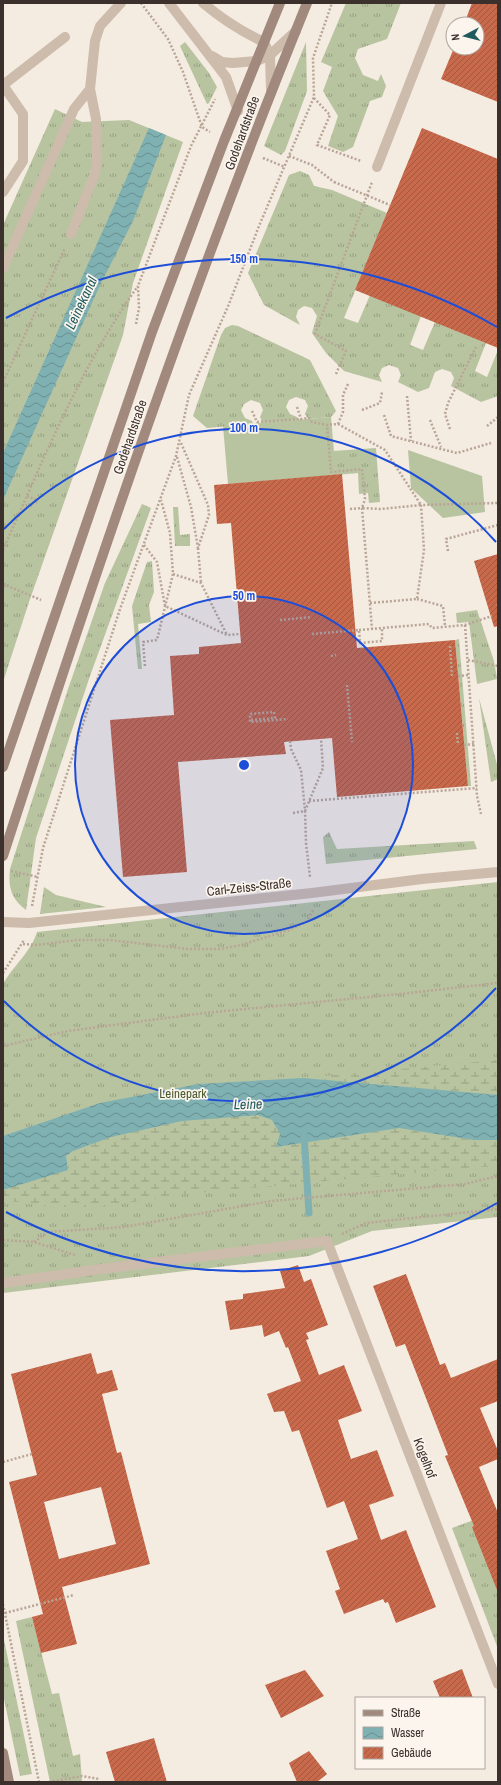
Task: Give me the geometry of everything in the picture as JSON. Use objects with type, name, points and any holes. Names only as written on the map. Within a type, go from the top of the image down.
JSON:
[{"type":"street","points":[[71,234],[94,176],[96,163],[96,119],[90,89],[92,58],[100,26],[120,3]]},
{"type":"street","points":[[169,3],[226,77],[238,111]]},
{"type":"street","points":[[203,3],[246,34],[264,42],[270,56],[271,90]]},
{"type":"street","name":"Godehardstraße","points":[[3,767],[152,332],[224,142],[238,111],[280,3]]},
{"type":"street","name":"Godehardstraße","points":[[3,856],[84,606],[194,298],[271,90],[307,3]]},
{"type":"street","points":[[377,167],[441,3]]},
{"type":"street","name":"Godehardstraße","points":[[209,55],[222,62],[257,61],[270,56],[296,31]]},
{"type":"street","points":[[3,192],[23,161],[23,114],[3,85],[65,37]]},
{"type":"street","points":[[3,268],[74,109],[90,89]]},
{"type":"street","name":"Carl-Zeiss-Straße","points":[[3,922],[29,923],[312,893],[422,879],[498,872]]},
{"type":"street","points":[[3,1283],[101,1269],[327,1241]]},
{"type":"street","name":"Kogelhof","points":[[327,1241],[498,1684]]},
{"type":"street","points":[[3,1753],[9,1782]]},
{"type":"path","points":[[3,550],[75,392],[118,314],[138,286],[191,146],[202,127],[183,72],[168,38],[141,3]]},
{"type":"path","points":[[3,973],[23,944],[29,923],[42,848],[108,647],[176,456],[189,395],[229,304],[259,226],[314,98],[313,58],[332,3]]},
{"type":"path","points":[[314,98],[330,115],[317,145],[377,167],[366,202],[315,334],[346,351],[336,374]]},
{"type":"path","points":[[289,156],[312,165],[334,182],[390,205]]},
{"type":"path","points":[[3,382],[71,234]]},
{"type":"path","points":[[136,327],[138,286]]},
{"type":"path","points":[[450,429],[445,414],[448,403],[476,347]]},
{"type":"path","points":[[338,424],[343,412],[342,395],[348,384]]},
{"type":"path","points":[[362,410],[380,403],[382,392]]},
{"type":"path","points":[[407,396],[411,440]]},
{"type":"path","points":[[297,407],[302,419]]},
{"type":"path","points":[[252,410],[257,422],[309,418],[312,422],[327,425],[338,424],[385,450],[421,505],[424,550],[417,599]]},
{"type":"path","points":[[384,415],[391,436],[441,447],[457,453],[491,443]]},
{"type":"path","points":[[487,426],[498,417]]},
{"type":"path","points":[[430,420],[441,447]]},
{"type":"path","points":[[327,425],[331,472],[362,469],[366,499],[362,508],[372,629]]},
{"type":"path","points":[[180,442],[208,505],[209,515],[198,548]]},
{"type":"path","points":[[176,456],[191,507],[198,548],[201,583],[227,635]]},
{"type":"path","points":[[27,496],[37,500],[36,503]]},
{"type":"path","points":[[145,666],[143,642],[157,640],[173,574],[170,533],[161,500]]},
{"type":"path","points":[[350,509],[381,509],[421,505],[498,503]]},
{"type":"path","points":[[448,551],[446,540],[498,525]]},
{"type":"path","points":[[144,545],[157,562],[165,606]]},
{"type":"path","points":[[173,574],[201,583]]},
{"type":"path","points":[[3,584],[41,600]]},
{"type":"path","points":[[370,603],[417,599],[443,606],[445,626]]},
{"type":"path","points":[[165,606],[227,635],[240,634]]},
{"type":"path","points":[[312,634],[429,624],[432,628],[465,625],[492,616]]},
{"type":"path","points":[[280,620],[311,617]]},
{"type":"path","points":[[465,625],[470,675],[477,788],[481,814]]},
{"type":"path","points":[[359,630],[360,643],[382,641],[382,628]]},
{"type":"path","points":[[450,646],[452,676]]},
{"type":"path","points":[[331,656],[336,655]]},
{"type":"path","points":[[468,660],[498,666]]},
{"type":"path","points":[[458,676],[470,675]]},
{"type":"path","points":[[347,685],[352,742]]},
{"type":"path","points":[[251,720],[275,718],[274,712],[250,714],[250,722],[288,719]]},
{"type":"path","points":[[457,734],[458,745]]},
{"type":"path","points":[[305,811],[323,768],[321,739]]},
{"type":"path","points":[[290,741],[291,749],[301,770],[306,843],[312,893]]},
{"type":"path","points":[[464,745],[474,744]]},
{"type":"path","points":[[310,801],[477,788]]},
{"type":"path","points":[[294,812],[305,811]]},
{"type":"path","points":[[10,871],[38,877]]},
{"type":"path","points":[[23,944],[37,945],[77,940],[110,940],[188,949],[221,949],[241,945],[289,930],[306,922],[324,891]]},
{"type":"path","points":[[3,1046],[68,1031],[204,1013],[498,983]]},
{"type":"path","points":[[34,1242],[48,1232],[124,1227],[271,1201],[466,1184],[498,1176]]},
{"type":"path","points":[[486,1210],[498,1205]]},
{"type":"path","points":[[327,1241],[366,1223],[498,1208]]},
{"type":"path","points":[[3,1240],[34,1242],[76,1255]]},
{"type":"path","points":[[3,1462],[32,1454]]},
{"type":"path","points":[[5,1613],[74,1595]]},
{"type":"path","points":[[3,1604],[39,1782]]},
{"type":"path","points":[[49,1782],[82,1776],[99,1779]]},
{"type":"green space","points":[[346,3],[401,3],[387,39],[358,49],[355,58],[363,75],[378,81],[381,74],[386,86],[382,97],[370,101],[353,147],[343,152],[328,146],[338,116],[323,91],[332,67],[321,62]]},
{"type":"green space","points":[[185,42],[209,73],[217,87],[209,103],[207,104],[180,46]]},
{"type":"green space","points":[[306,42],[307,91],[285,151],[281,155],[264,146]]},
{"type":"green space","points":[[55,109],[82,122],[129,120],[183,142],[133,283],[123,335],[29,602],[3,682],[3,225]]},
{"type":"green space","points":[[300,171],[309,175],[314,186],[332,190],[387,213],[344,318],[358,323],[370,295],[421,316],[410,345],[423,350],[435,322],[486,343],[475,371],[487,377],[498,350],[498,396],[481,402],[451,386],[454,378],[451,372],[442,369],[435,372],[429,388],[418,392],[398,382],[401,375],[398,368],[389,365],[382,368],[379,375],[382,382],[344,371],[326,353],[312,333],[317,316],[312,308],[304,306],[298,310],[296,317],[300,325],[264,305],[248,273],[289,175]]},
{"type":"green space","points":[[232,325],[238,326],[310,360],[336,411],[331,417],[308,419],[305,414],[308,406],[305,400],[296,397],[289,400],[286,407],[290,414],[297,417],[298,420],[263,423],[260,417],[263,410],[260,403],[251,400],[244,404],[241,410],[245,418],[252,421],[253,424],[207,428],[193,416],[221,335],[225,328]]},
{"type":"green space","points":[[331,417],[336,475],[228,484],[223,426]]},
{"type":"green space","points":[[376,448],[380,502],[369,503],[368,493],[359,494],[358,473],[336,475],[333,451]]},
{"type":"green space","points":[[408,450],[482,476],[485,512],[443,518],[411,488]]},
{"type":"green space","points":[[142,504],[151,508],[90,676],[36,838],[26,910],[14,897],[10,887],[10,869],[68,689],[105,583]]},
{"type":"green space","points":[[173,507],[178,507],[180,535],[190,534],[190,546],[175,546]]},
{"type":"green space","points":[[152,561],[154,592],[149,605],[151,622],[138,624],[142,669],[138,669],[132,606],[147,562]]},
{"type":"green space","points":[[477,610],[494,661],[497,679],[477,684],[469,622],[457,623],[456,613]]},
{"type":"green space","points":[[459,639],[471,786],[468,786],[455,640]]},
{"type":"green space","points":[[479,698],[498,768],[498,779],[491,782]]},
{"type":"green space","points":[[329,832],[337,849],[474,841],[477,849],[326,864],[323,837]]},
{"type":"green space","name":"Leinepark","points":[[498,882],[498,1217],[372,1231],[309,1256],[3,1293],[3,984],[31,946],[37,932]]},
{"type":"green space","points":[[44,887],[56,895],[106,907],[40,914]]},
{"type":"green space","points":[[498,1060],[498,1095],[303,1078]]},
{"type":"green space","points":[[258,1115],[272,1120],[280,1134],[276,1147],[399,1128],[474,1140],[498,1140],[498,1165],[186,1194],[100,1207],[53,1207],[3,1200],[3,1190],[68,1170],[66,1156],[73,1151],[111,1137],[182,1121]]},
{"type":"green space","points":[[498,1511],[498,1649],[452,1528]]},
{"type":"green space","points":[[32,1617],[52,1694],[59,1693],[73,1756],[80,1754],[82,1782],[50,1782],[16,1621]]},
{"type":"green space","points":[[3,1635],[32,1774],[20,1776],[3,1694]]},
{"type":"water","name":"Leinekanal","points":[[149,128],[166,135],[133,221],[101,283],[3,500],[3,453]]},
{"type":"water","name":"Leine","points":[[303,1078],[498,1095],[498,1140],[474,1140],[399,1128],[276,1147],[280,1134],[272,1120],[258,1115],[182,1121],[111,1137],[73,1151],[66,1156],[68,1170],[3,1190],[3,1136],[100,1103],[199,1084]]},
{"type":"building","points":[[472,3],[498,3],[498,102],[441,79],[451,56],[485,56],[485,16],[467,16]]},
{"type":"building","points":[[422,128],[498,159],[498,348],[355,290]]},
{"type":"building","points":[[342,474],[357,648],[455,640],[468,786],[337,797],[332,738],[284,742],[286,754],[178,762],[187,872],[123,877],[110,720],[174,715],[170,656],[199,654],[199,647],[241,643],[231,523],[217,524],[214,485]]},
{"type":"building","points":[[498,554],[498,626],[494,627],[474,561]]},
{"type":"building","points":[[298,1265],[304,1282],[311,1279],[328,1325],[306,1333],[309,1339],[306,1340],[319,1375],[344,1365],[362,1411],[338,1420],[351,1459],[377,1450],[394,1496],[369,1505],[381,1540],[406,1530],[436,1607],[396,1623],[388,1602],[385,1603],[383,1599],[344,1614],[335,1591],[340,1589],[326,1551],[358,1539],[344,1501],[327,1508],[299,1430],[292,1432],[284,1411],[274,1412],[267,1394],[301,1381],[288,1347],[286,1348],[279,1331],[264,1337],[262,1325],[230,1330],[225,1301],[243,1299],[243,1294],[285,1288],[280,1271]]},
{"type":"building","points":[[406,1274],[440,1365],[445,1363],[451,1378],[498,1359],[498,1401],[480,1408],[498,1451],[498,1459],[479,1467],[498,1513],[498,1590],[472,1527],[474,1526],[445,1456],[448,1455],[405,1344],[396,1347],[373,1286]]},
{"type":"building","points":[[91,1353],[97,1374],[112,1370],[118,1390],[102,1394],[117,1453],[121,1452],[150,1564],[62,1587],[77,1644],[41,1653],[32,1617],[43,1614],[9,1482],[37,1475],[11,1374]],"holes":[[[101,1487],[116,1544],[59,1559],[44,1502]]]},
{"type":"building","points":[[462,1669],[473,1697],[440,1697],[433,1681]]},
{"type":"building","points":[[305,1670],[324,1696],[281,1718],[265,1685]]},
{"type":"building","points":[[154,1738],[167,1782],[115,1782],[106,1752]]},
{"type":"building","points":[[309,1751],[327,1774],[317,1782],[297,1782],[289,1763]]},
{"type":"waterway","points":[[304,1135],[309,1213]]}]
